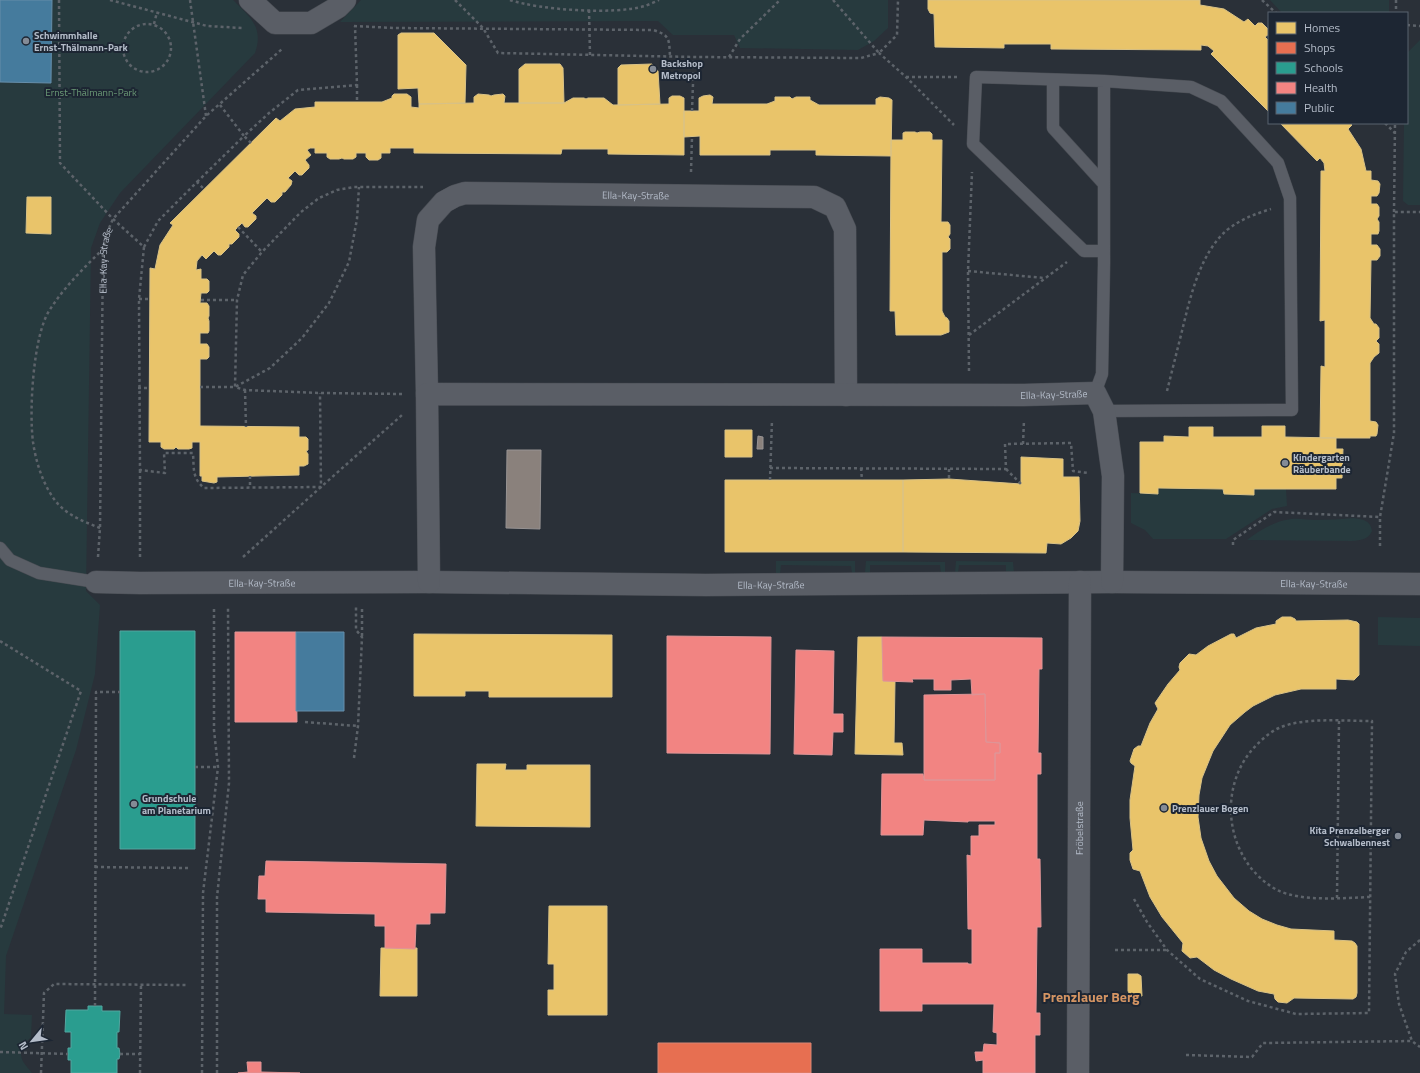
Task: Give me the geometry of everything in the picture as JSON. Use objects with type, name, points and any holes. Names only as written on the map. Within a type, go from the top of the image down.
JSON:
[{"type":"street","points":[[250,0],[275,23],[311,24],[338,7],[345,0]]},
{"type":"street","name":"Ella-Kay-Straße","points":[[429,582],[424,247],[428,220],[444,202],[455,196],[465,193],[814,197],[835,207],[845,229],[846,395]]},
{"type":"street","name":"Ella-Kay-Straße","points":[[427,394],[1024,395],[1100,402]]},
{"type":"street","points":[[1100,402],[1113,476],[1112,582]]},
{"type":"street","name":"Ella-Kay-Straße","points":[[96,582],[429,582],[706,585],[1080,582],[1420,584]]},
{"type":"street","name":"Fröbelstraße","points":[[1078,1073],[1080,582]]},
{"type":"lane","points":[[1104,81],[1104,251],[1102,374],[1100,402],[1162,411],[1292,410],[1290,198],[1278,162],[1221,101],[1191,87],[1104,81],[976,77],[973,144],[1084,251],[1104,251]]},
{"type":"lane","points":[[1053,80],[1053,128],[1104,184]]},
{"type":"lane","name":"Ella-Kay-Straße","points":[[0,548],[10,560],[39,573],[96,582]]},
{"type":"path","points":[[59,0],[60,163],[113,219],[144,247]]},
{"type":"path","points":[[110,0],[207,26]]},
{"type":"path","points":[[190,0],[206,116]]},
{"type":"path","points":[[455,0],[483,28],[498,53],[694,57],[729,56],[861,58],[880,53],[897,35],[898,0]]},
{"type":"path","points":[[510,0],[524,5],[589,10],[630,8],[644,6],[659,0]]},
{"type":"path","points":[[729,56],[740,39],[780,0]]},
{"type":"path","points":[[834,0],[880,53],[973,144],[968,271],[969,395]]},
{"type":"path","points":[[1262,0],[1275,12]]},
{"type":"path","points":[[1396,0],[1396,12]]},
{"type":"path","points":[[589,10],[590,55]]},
{"type":"path","points":[[154,24],[157,12]]},
{"type":"path","points":[[146,23],[154,24],[161,28],[168,37],[171,48],[170,57],[166,64],[152,72],[136,70],[129,65],[124,54],[123,43],[126,35],[131,29],[138,25],[146,23]]},
{"type":"path","points":[[311,24],[394,28],[653,30],[663,33],[669,41],[670,56]]},
{"type":"path","name":"Ella-Kay-Straße","points":[[96,582],[100,528],[103,249],[106,235],[113,219],[206,116],[311,24]]},
{"type":"path","points":[[1408,25],[1420,26]]},
{"type":"path","points":[[355,26],[357,102]]},
{"type":"path","points":[[692,111],[694,57]]},
{"type":"path","points":[[906,77],[976,77]]},
{"type":"path","points":[[140,583],[138,388],[139,299],[144,247],[158,221],[244,136],[269,113],[298,90],[357,85]]},
{"type":"path","points":[[220,104],[251,143]]},
{"type":"path","points":[[1386,124],[1395,133]]},
{"type":"path","points":[[1380,546],[1380,516],[1394,433],[1395,124]]},
{"type":"path","points":[[691,196],[692,137]]},
{"type":"path","points":[[197,182],[204,189]]},
{"type":"path","points":[[235,387],[237,300],[243,275],[262,252],[301,212],[319,198],[337,190],[359,186],[416,186],[465,193]]},
{"type":"path","points":[[235,387],[270,368],[302,338],[329,303],[349,262],[357,219],[359,186]]},
{"type":"path","points":[[1162,411],[1190,298],[1203,262],[1214,245],[1226,231],[1244,218],[1273,208],[1290,207]]},
{"type":"path","points":[[1394,212],[1420,212]]},
{"type":"path","points":[[238,227],[262,252]]},
{"type":"path","points":[[100,528],[76,519],[58,504],[46,485],[38,465],[33,442],[32,408],[38,337],[48,311],[72,280],[103,249]]},
{"type":"path","points":[[969,335],[1044,278],[1084,251]]},
{"type":"path","points":[[968,271],[1044,278]]},
{"type":"path","points":[[139,299],[150,299]]},
{"type":"path","points":[[201,300],[237,300]]},
{"type":"path","points":[[200,387],[235,387],[245,390],[320,393],[427,394]]},
{"type":"path","points":[[138,388],[150,388]]},
{"type":"path","points":[[245,390],[246,427]]},
{"type":"path","points":[[320,393],[321,487]]},
{"type":"path","points":[[228,583],[230,570],[321,487],[427,394]]},
{"type":"path","points":[[770,480],[773,395]]},
{"type":"path","points":[[1021,484],[1006,469],[1005,444],[1071,442],[1072,471],[1113,476]]},
{"type":"path","points":[[140,470],[165,473],[164,453],[193,453],[194,476],[197,482],[204,488],[321,487]]},
{"type":"path","points":[[770,468],[1006,469]]},
{"type":"path","points":[[862,468],[862,480]]},
{"type":"path","points":[[949,468],[949,479]]},
{"type":"path","points":[[250,476],[250,487]]},
{"type":"path","points":[[1233,545],[1233,540],[1274,512],[1380,516]]},
{"type":"path","points":[[202,1073],[203,893],[218,767],[214,730],[214,600]]},
{"type":"path","points":[[354,758],[358,726],[362,604]]},
{"type":"path","points":[[217,1073],[218,897],[229,783],[228,611]]},
{"type":"path","points":[[356,630],[362,637]]},
{"type":"path","points":[[0,640],[81,691],[1,923],[0,930]]},
{"type":"path","points":[[95,1006],[96,692],[120,692]]},
{"type":"path","points":[[1134,899],[1147,922],[1167,950],[1200,979],[1248,1001],[1296,1014],[1369,1013],[1372,721],[1300,721],[1279,728],[1260,740],[1244,760],[1234,783],[1230,809],[1234,835],[1244,859],[1260,877],[1278,890],[1301,897],[1370,897]]},
{"type":"path","points":[[1337,898],[1339,721]]},
{"type":"path","points":[[304,722],[358,726]]},
{"type":"path","points":[[195,767],[218,767]]},
{"type":"path","points":[[95,867],[188,868]]},
{"type":"path","points":[[1420,940],[1406,952],[1395,974],[1399,1004],[1412,1041],[1420,1048]]},
{"type":"path","points":[[1115,950],[1167,950]]},
{"type":"path","points":[[41,1073],[44,993],[54,984],[187,985]]},
{"type":"path","points":[[140,1073],[141,985]]},
{"type":"path","points":[[1186,1055],[1252,1057],[1263,1043],[1412,1041]]},
{"type":"path","points":[[0,1052],[68,1054]]},
{"type":"path","points":[[120,1054],[140,1054]]},
{"type":"green space","name":"Ernst-Thälmann-Park","points":[[0,0],[233,0],[250,17],[254,23],[258,36],[255,53],[120,193],[100,223],[91,248],[86,591],[100,605],[95,674],[76,750],[6,956],[4,1014],[32,1015],[31,1037],[21,1048],[21,1056],[23,1062],[32,1073],[0,1073]]},
{"type":"green space","points":[[361,0],[888,0],[888,28],[874,41],[858,50],[740,48],[734,35],[673,35],[658,21],[340,22]]},
{"type":"green space","points":[[1270,0],[1389,0],[1389,12],[1281,12]]},
{"type":"green space","points":[[1420,40],[1420,205],[1408,205],[1403,201],[1404,124],[1408,124],[1408,52]]},
{"type":"green space","points":[[1158,488],[1223,489],[1224,494],[1253,495],[1254,489],[1286,489],[1287,506],[1272,509],[1226,539],[1153,539],[1145,530],[1131,523],[1131,493],[1158,494]]},
{"type":"green space","points":[[1354,518],[1364,520],[1370,525],[1372,531],[1366,538],[1352,541],[1247,540],[1268,526],[1285,520]]},
{"type":"green space","points":[[776,561],[855,561],[855,574],[852,573],[851,566],[781,565],[780,574],[776,574]]},
{"type":"green space","points":[[866,561],[945,562],[945,573],[941,573],[940,565],[870,565],[870,573],[865,573]]},
{"type":"green space","points":[[956,561],[1013,562],[1014,573],[1006,573],[1006,565],[959,565],[958,573],[955,573]]},
{"type":"green space","points":[[1378,617],[1420,618],[1420,646],[1378,645]]},
{"type":"building: Homes","points":[[928,0],[1200,0],[1200,5],[1224,9],[1244,22],[1248,19],[1255,26],[1258,23],[1262,23],[1268,29],[1268,35],[1265,37],[1268,40],[1268,111],[1211,54],[1214,51],[1208,46],[1201,45],[1201,50],[1051,49],[1051,44],[1004,44],[1004,48],[935,47],[934,14],[930,13],[928,9]]},
{"type":"building: Homes","points":[[401,33],[434,33],[466,65],[465,103],[419,104],[418,88],[398,89],[398,35]]},
{"type":"building: Homes","points":[[525,64],[560,64],[563,68],[564,103],[519,103],[519,69]]},
{"type":"building: Homes","points":[[652,64],[658,71],[660,104],[618,105],[618,68],[621,65]]},
{"type":"building: Homes","points":[[394,94],[407,94],[411,97],[411,107],[419,108],[419,104],[474,103],[474,97],[478,94],[491,96],[503,94],[505,96],[504,103],[564,103],[573,98],[604,98],[613,105],[669,104],[669,98],[672,96],[680,96],[684,98],[684,155],[608,154],[608,149],[562,149],[561,154],[414,153],[414,148],[390,148],[390,153],[381,153],[381,158],[378,160],[369,160],[366,157],[366,153],[356,153],[356,157],[353,159],[330,159],[327,157],[327,153],[315,153],[315,148],[310,148],[307,150],[311,155],[305,160],[309,165],[309,168],[302,175],[299,175],[295,171],[288,178],[292,181],[291,185],[285,192],[282,192],[282,195],[275,202],[271,202],[267,198],[252,213],[256,216],[256,219],[248,227],[245,227],[242,223],[235,230],[239,234],[239,237],[232,244],[229,244],[229,247],[221,255],[218,255],[214,251],[206,259],[202,255],[197,261],[196,270],[201,269],[201,279],[207,279],[209,281],[209,291],[207,293],[201,293],[200,303],[207,303],[209,306],[209,331],[208,333],[200,333],[200,344],[207,344],[209,347],[209,357],[207,359],[200,359],[200,426],[299,427],[299,437],[306,437],[308,439],[308,450],[306,451],[308,454],[308,464],[299,466],[299,475],[217,477],[217,482],[214,483],[202,481],[202,476],[200,476],[200,442],[192,442],[192,448],[189,449],[178,449],[176,447],[174,449],[164,449],[161,447],[161,442],[149,442],[150,268],[155,269],[160,245],[173,225],[170,223],[276,118],[280,121],[295,109],[315,107],[315,102],[382,102],[392,98]]},
{"type":"building: Homes","points":[[710,95],[713,97],[712,104],[767,104],[775,101],[775,97],[790,97],[792,99],[796,97],[810,97],[810,100],[819,105],[876,105],[876,99],[880,97],[889,98],[892,100],[891,156],[816,155],[816,150],[770,150],[770,155],[700,155],[700,136],[684,137],[684,111],[699,111],[699,98]]},
{"type":"building: Homes","points":[[1281,124],[1351,124],[1352,125],[1348,129],[1361,149],[1366,171],[1371,171],[1371,180],[1378,181],[1380,184],[1379,193],[1377,196],[1371,196],[1371,204],[1377,204],[1379,207],[1379,216],[1377,219],[1379,222],[1379,231],[1378,234],[1371,234],[1371,245],[1377,245],[1380,249],[1380,256],[1377,260],[1371,260],[1370,318],[1379,328],[1379,338],[1376,341],[1379,344],[1379,353],[1370,363],[1370,421],[1376,422],[1378,425],[1376,436],[1370,436],[1370,438],[1320,438],[1321,366],[1325,367],[1325,320],[1320,321],[1321,171],[1325,171],[1324,163],[1320,158],[1317,161]]},
{"type":"building: Homes","points":[[930,132],[932,134],[932,140],[942,140],[941,222],[948,222],[950,225],[950,234],[948,237],[950,239],[950,249],[947,252],[942,252],[942,311],[949,321],[949,332],[941,335],[896,335],[895,311],[890,311],[891,140],[903,140],[903,133]]},
{"type":"building: Homes","points":[[27,197],[51,197],[51,234],[26,233]]},
{"type":"building: Homes","points":[[1262,426],[1285,426],[1285,437],[1336,438],[1336,449],[1343,449],[1342,478],[1336,478],[1336,489],[1254,489],[1254,495],[1224,494],[1223,489],[1158,488],[1158,494],[1140,493],[1140,442],[1164,442],[1164,436],[1189,437],[1189,427],[1213,427],[1213,437],[1262,437]]},
{"type":"building: Homes","points":[[725,430],[752,430],[752,457],[725,457]]},
{"type":"building: Homes","points":[[1021,457],[1063,459],[1063,477],[1079,477],[1080,521],[1078,531],[1071,538],[1061,544],[1047,543],[1046,553],[903,552],[903,480],[949,479],[1021,484]]},
{"type":"building: Homes","points":[[725,480],[903,480],[903,552],[725,552]]},
{"type":"building: Homes","name":"Prenzlauer Bogen","points":[[1282,617],[1291,617],[1296,621],[1348,620],[1357,622],[1359,624],[1359,675],[1354,680],[1336,679],[1336,689],[1301,689],[1275,695],[1253,706],[1230,725],[1213,751],[1202,778],[1199,795],[1198,817],[1201,838],[1209,861],[1217,876],[1234,898],[1249,911],[1262,919],[1291,929],[1334,931],[1334,940],[1352,941],[1355,943],[1357,946],[1357,993],[1356,997],[1353,999],[1294,998],[1287,1003],[1278,1002],[1275,999],[1274,994],[1258,991],[1231,979],[1214,970],[1197,957],[1190,958],[1182,951],[1183,943],[1162,917],[1150,897],[1140,871],[1133,869],[1130,860],[1130,853],[1133,850],[1130,800],[1135,766],[1130,761],[1134,749],[1141,746],[1150,723],[1158,709],[1155,703],[1180,670],[1180,663],[1189,654],[1196,655],[1208,646],[1231,634],[1234,634],[1236,638],[1256,628],[1276,624],[1276,621]]},
{"type":"building: Homes","points":[[414,634],[612,635],[612,697],[489,697],[489,691],[465,691],[465,696],[414,696]]},
{"type":"building: Homes","points":[[858,637],[882,637],[883,681],[895,681],[894,743],[902,743],[903,755],[855,754]]},
{"type":"building: Homes","points":[[477,764],[506,764],[505,770],[527,770],[527,765],[590,765],[590,827],[476,826]]},
{"type":"building: Homes","points":[[549,906],[607,906],[607,1015],[548,1015],[548,990],[554,990],[554,964],[548,964]]},
{"type":"building: Homes","points":[[381,948],[417,948],[417,996],[380,996]]},
{"type":"building: Homes","points":[[1128,974],[1138,974],[1141,976],[1142,996],[1134,996],[1129,993]]},
{"type":"building: Shops","points":[[658,1043],[811,1043],[811,1073],[658,1073]]},
{"type":"building: Schools","points":[[120,631],[195,631],[195,849],[120,849]]},
{"type":"building: Schools","points":[[88,1006],[102,1006],[102,1011],[120,1011],[119,1032],[117,1032],[117,1048],[119,1048],[120,1054],[119,1059],[117,1059],[117,1073],[71,1073],[71,1060],[68,1060],[68,1048],[71,1048],[71,1032],[65,1032],[66,1010],[88,1010]]},
{"type":"building: Health","points":[[235,632],[296,632],[297,722],[235,722]]},
{"type":"building: Health","points":[[667,636],[771,637],[770,754],[667,753]]},
{"type":"building: Health","points":[[882,637],[1042,638],[1042,669],[1039,669],[1038,753],[1041,753],[1041,774],[1037,774],[1037,859],[1040,859],[1041,927],[1037,927],[1036,1013],[1040,1013],[1040,1035],[1035,1035],[1035,1073],[983,1073],[983,1060],[976,1061],[975,1052],[983,1052],[984,1044],[997,1045],[997,1033],[993,1032],[994,1004],[922,1004],[922,1011],[880,1011],[880,949],[922,949],[922,963],[972,964],[972,929],[968,929],[967,855],[971,856],[971,836],[979,836],[979,825],[995,825],[995,821],[968,822],[924,820],[923,835],[881,835],[882,774],[923,774],[924,780],[995,780],[995,753],[1000,753],[1000,743],[986,742],[985,694],[972,695],[971,679],[951,680],[951,690],[934,690],[934,679],[912,679],[913,682],[883,681]]},
{"type":"building: Health","points":[[796,650],[834,651],[833,714],[843,714],[843,732],[833,732],[832,755],[794,754]]},
{"type":"building: Health","points":[[985,694],[986,742],[1000,743],[1000,753],[995,753],[995,780],[924,780],[924,695]]},
{"type":"building: Health","points":[[266,861],[446,864],[445,913],[430,913],[430,924],[416,924],[415,949],[385,948],[385,926],[375,926],[375,914],[266,912],[266,899],[258,899],[259,876],[265,876]]},
{"type":"building: Health","points":[[247,1062],[261,1062],[261,1072],[300,1073],[238,1073],[248,1072]]},
{"type":"building: Public","name":"Schwimmhalle Ernst-Thälmann-Park","points":[[0,0],[52,0],[51,83],[0,82]]},
{"type":"building: Public","points":[[296,632],[344,632],[344,711],[296,711]]},
{"type":"building: Industry","points":[[758,436],[763,437],[763,449],[757,449]]},
{"type":"building: Industry","points":[[507,450],[541,450],[540,529],[506,528]]},
{"type":"place","name":"Schwimmhalle Ernst-Thälmann-Park","points":[[26,41]]},
{"type":"place","name":"Backshop Metropol","points":[[653,69]]},
{"type":"place","name":"Kindergarten Räuberbande","points":[[1285,463]]},
{"type":"place","name":"Grundschule am Planetarium","points":[[134,804]]},
{"type":"place","name":"Prenzlauer Bogen","points":[[1164,808]]},
{"type":"place","name":"Kita Prenzelberger Schwalbennest","points":[[1398,836]]},
{"type":"district","name":"Prenzlauer Berg","points":[[1091,997]]}]
